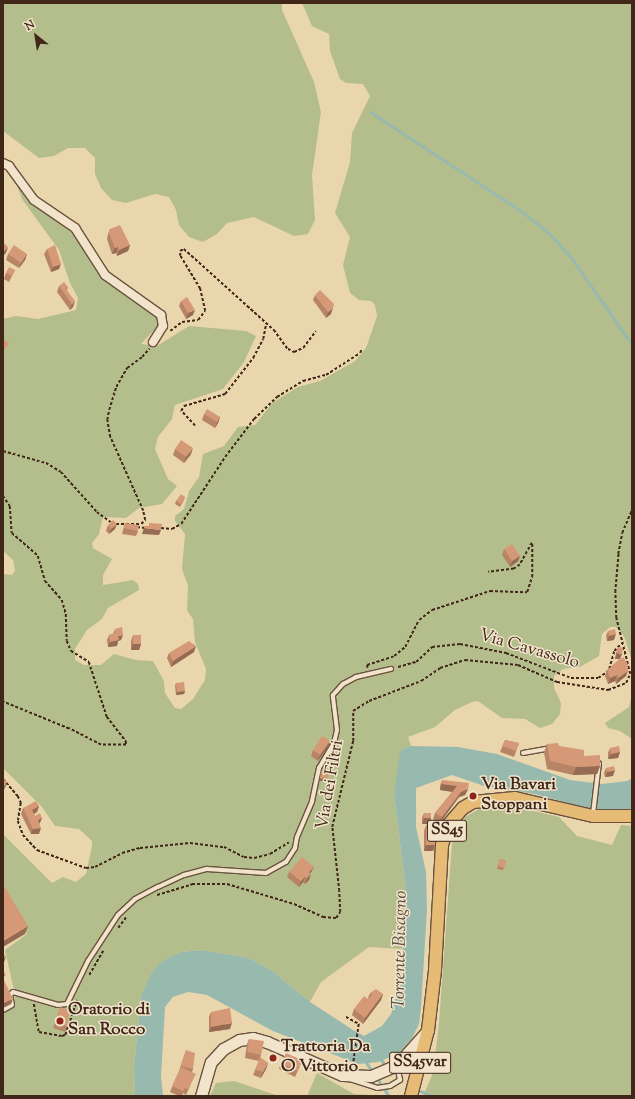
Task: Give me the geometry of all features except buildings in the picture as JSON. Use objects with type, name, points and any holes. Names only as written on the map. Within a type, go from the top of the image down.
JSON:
[{"type":"main road","name":"SS45","points":[[428,1030],[435,970],[442,845],[449,824],[463,808],[485,799],[515,798],[593,813],[632,816]]},
{"type":"main road","name":"SS45var","points":[[411,1096],[428,1030]]},
{"type":"street","points":[[3,163],[9,166],[34,200],[75,228],[105,275],[161,315],[163,326],[153,342]]},
{"type":"street","points":[[200,1096],[211,1062],[223,1049],[239,1040],[253,1038],[267,1042],[342,1076],[371,1076],[397,1065],[428,1030]]},
{"type":"lane","points":[[3,1010],[12,1004],[11,993],[58,1005],[67,1004],[100,940],[118,915],[135,899],[184,875],[207,870],[266,873],[286,862],[295,848],[297,837],[312,801],[319,768],[334,743],[337,730],[333,695],[343,684],[356,677],[391,669]]},
{"type":"lane","points":[[523,752],[547,748],[558,749]]},
{"type":"lane","points":[[593,813],[599,778],[599,763],[596,760]]},
{"type":"path","points":[[116,524],[141,524],[145,520],[143,511],[110,437],[107,420],[116,387],[127,368],[142,357],[153,342],[182,322],[198,320],[205,311],[200,289],[180,256],[181,249],[187,249],[266,323],[288,349],[294,352],[303,348],[316,331]]},
{"type":"path","points":[[195,426],[181,411],[184,406],[225,394],[253,358],[263,339],[266,323]]},
{"type":"path","points":[[156,528],[172,528],[181,524],[225,457],[254,419],[277,397],[303,381],[326,375],[360,352],[362,348]]},
{"type":"path","points":[[3,451],[51,466],[68,479],[97,512],[116,524],[150,528]]},
{"type":"path","points":[[3,496],[10,506],[12,532],[38,556],[45,580],[62,600],[66,614],[67,640],[71,651],[89,662],[107,717],[126,741],[126,745],[101,745],[69,729],[3,702]]},
{"type":"path","name":"Via dei Filtri","points":[[155,896],[192,884],[227,884],[294,904],[323,918],[336,918],[340,912],[332,828],[353,741],[353,711],[369,701],[421,681],[440,668],[465,660],[518,665],[557,682],[608,690],[626,683],[630,674],[616,618],[618,554],[632,510]]},
{"type":"path","points":[[374,668],[365,668],[394,656],[405,647],[419,620],[432,610],[490,591],[528,592],[532,577],[532,544],[520,565],[514,569],[488,572]]},
{"type":"path","name":"Via Cavassolo","points":[[391,669],[410,666],[432,647],[460,644],[506,653],[571,678],[598,678],[608,671],[614,651],[622,643]]},
{"type":"path","points":[[571,678],[571,684]]},
{"type":"path","points":[[3,780],[18,796],[21,803],[18,821],[23,835],[37,850],[86,868],[95,867],[122,853],[174,844],[224,847],[244,858],[254,858],[270,854],[297,837]]},
{"type":"path","points":[[115,932],[132,912]]},
{"type":"path","points":[[87,978],[106,945]]},
{"type":"path","points":[[33,999],[39,1032],[62,1036],[65,1035],[77,999]]},
{"type":"path","points":[[346,1017],[359,1024],[352,1068]]},
{"type":"green space","points":[[3,3],[282,3],[282,10],[314,82],[321,112],[312,175],[315,220],[308,234],[294,236],[254,217],[227,223],[217,234],[203,242],[189,237],[179,225],[176,210],[169,197],[155,194],[126,203],[112,200],[101,188],[95,174],[95,158],[85,148],[68,148],[54,156],[39,158],[3,131]]},
{"type":"green space","points":[[302,3],[632,3],[632,661],[624,636],[616,627],[610,627],[602,634],[599,656],[580,667],[563,669],[554,676],[554,688],[561,703],[560,714],[552,724],[540,728],[525,719],[502,718],[478,701],[472,702],[455,710],[435,727],[408,737],[411,746],[402,749],[394,795],[407,899],[402,949],[369,947],[321,982],[310,1002],[271,970],[249,958],[202,950],[181,952],[141,997],[134,1067],[135,1096],[3,1096],[3,1012],[14,1006],[15,995],[5,950],[27,934],[3,890],[3,834],[52,883],[63,877],[76,882],[86,874],[92,846],[92,841],[79,829],[55,826],[42,807],[3,768],[3,574],[12,575],[15,571],[13,560],[3,551],[3,319],[16,316],[38,319],[76,310],[78,298],[70,283],[59,250],[22,199],[17,186],[32,203],[77,236],[100,274],[159,318],[160,324],[141,344],[157,346],[189,326],[246,331],[256,336],[244,362],[223,389],[175,405],[172,419],[158,437],[155,449],[168,479],[177,486],[162,504],[139,508],[126,518],[103,517],[99,534],[92,543],[93,548],[112,559],[103,575],[103,585],[133,580],[138,584],[139,590],[108,608],[102,619],[87,630],[75,649],[75,660],[84,665],[101,665],[114,654],[136,660],[153,661],[164,681],[165,693],[175,708],[181,709],[193,699],[205,680],[206,669],[195,642],[193,619],[187,610],[188,586],[182,569],[185,534],[175,521],[175,516],[184,509],[189,491],[199,477],[203,454],[224,446],[238,427],[255,425],[272,403],[298,387],[320,381],[355,361],[366,348],[377,316],[375,305],[371,301],[359,300],[350,293],[343,265],[350,237],[335,213],[350,162],[352,133],[370,96],[363,84],[346,83],[340,79],[330,51],[329,34],[312,26]]},
{"type":"green space","points":[[632,695],[632,739],[620,731],[608,728],[605,723],[629,707]]},
{"type":"green space","points":[[484,806],[513,806],[559,817],[577,836],[612,845],[621,825],[632,826],[632,1096],[423,1096],[433,1073],[439,1023],[452,843],[465,817]]},
{"type":"green space","points":[[317,1073],[354,1094],[388,1096],[307,1096]]},
{"type":"green space","points":[[234,1081],[279,1096],[210,1096],[216,1083]]},
{"type":"water","points":[[411,746],[458,747],[497,754],[570,780],[602,784],[627,781],[632,778],[632,811],[604,811],[535,794],[484,786],[452,775],[416,788],[416,827],[426,872],[427,909],[421,1008],[419,1024],[412,1038],[398,1054],[378,1062],[358,1064],[273,1031],[207,995],[188,992],[173,997],[165,1007],[161,1076],[163,1096],[135,1096],[134,1067],[141,997],[151,974],[161,962],[181,952],[202,950],[249,958],[271,970],[310,1002],[364,1036],[382,1026],[391,1014],[399,988],[407,899],[394,795],[399,758],[402,749]]},
{"type":"waterway","points":[[371,112],[524,213],[552,236],[571,257],[632,344]]},
{"type":"waterway","points":[[380,1058],[386,1066]]},
{"type":"waterway","points":[[366,1062],[373,1072]]},
{"type":"waterway","points":[[376,1076],[389,1096]]},
{"type":"waterway","points":[[420,1091],[432,1096]]},
{"type":"place","name":"Via Bavari Stoppani","points":[[473,796]]},
{"type":"place","name":"Oratorio di San Rocco","points":[[60,1021]]},
{"type":"place","name":"Trattoria Da O Vittorio","points":[[273,1058]]},
{"type":"water label","name":"Torrente Bisagno","points":[[401,950]]}]
